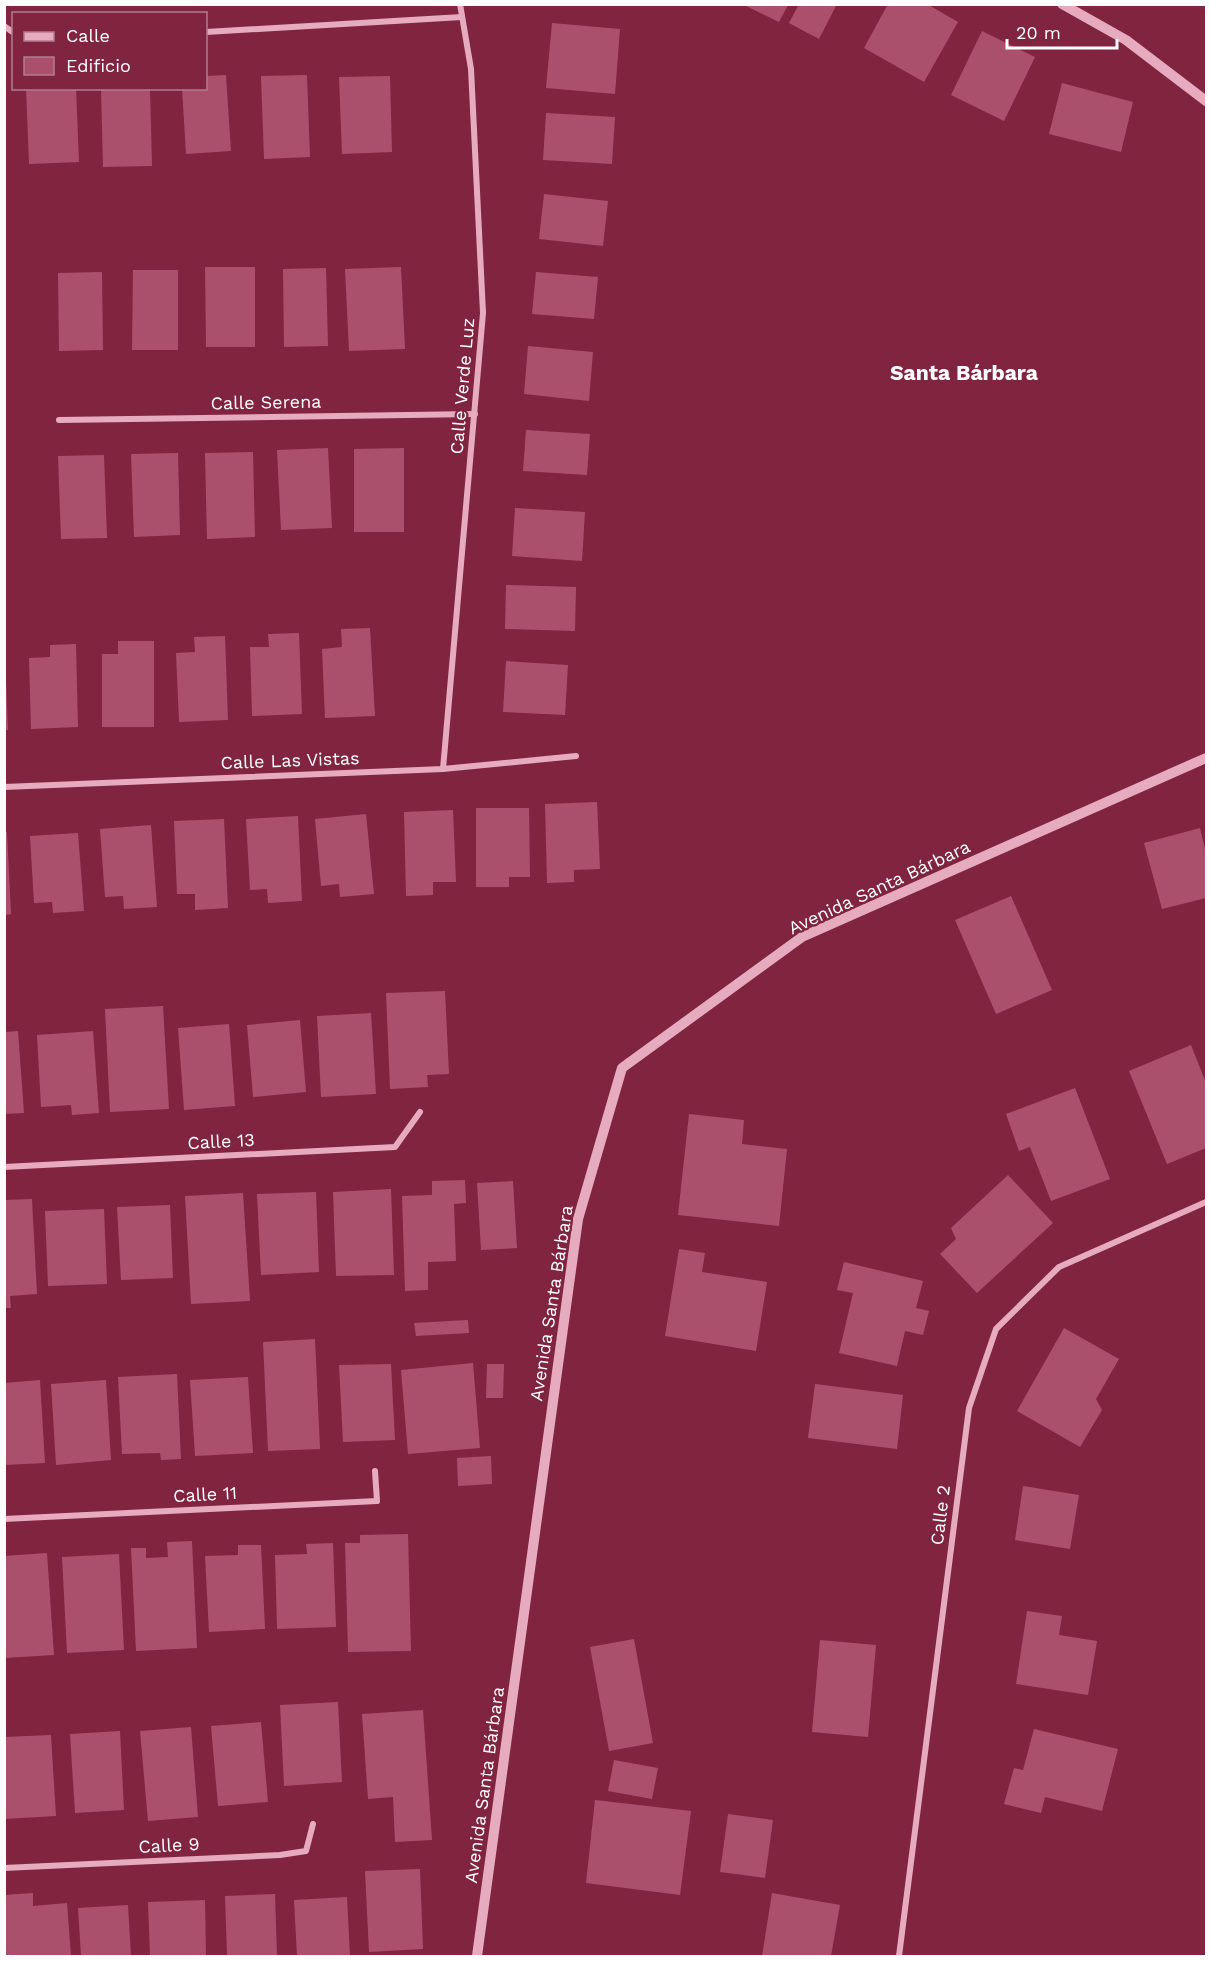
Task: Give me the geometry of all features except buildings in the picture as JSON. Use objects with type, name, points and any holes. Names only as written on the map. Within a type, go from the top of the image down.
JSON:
[{"type":"street","name":"Calle Verde Luz","points":[[443,769],[483,313],[471,69],[460,4]]},
{"type":"street","points":[[1062,4],[1126,40],[1206,101]]},
{"type":"street","points":[[207,32],[462,17]]},
{"type":"street","name":"Calle Serena","points":[[59,420],[475,414]]},
{"type":"street","name":"Calle Las Vistas","points":[[4,787],[443,769],[576,756]]},
{"type":"street","name":"Avenida Santa Bárbara","points":[[477,1956],[578,1219],[622,1068],[802,937],[1206,758]]},
{"type":"street","name":"Calle 13","points":[[4,1167],[395,1147],[420,1112]]},
{"type":"street","name":"Calle 2","points":[[899,1956],[969,1408],[996,1329],[1059,1267],[1206,1202]]},
{"type":"street","name":"Calle 11","points":[[4,1519],[377,1501],[375,1471]]},
{"type":"street","name":"Calle 9","points":[[4,1868],[280,1855],[306,1851],[313,1824]]},
{"type":"district","name":"Santa Bárbara","points":[[964,372]]}]
